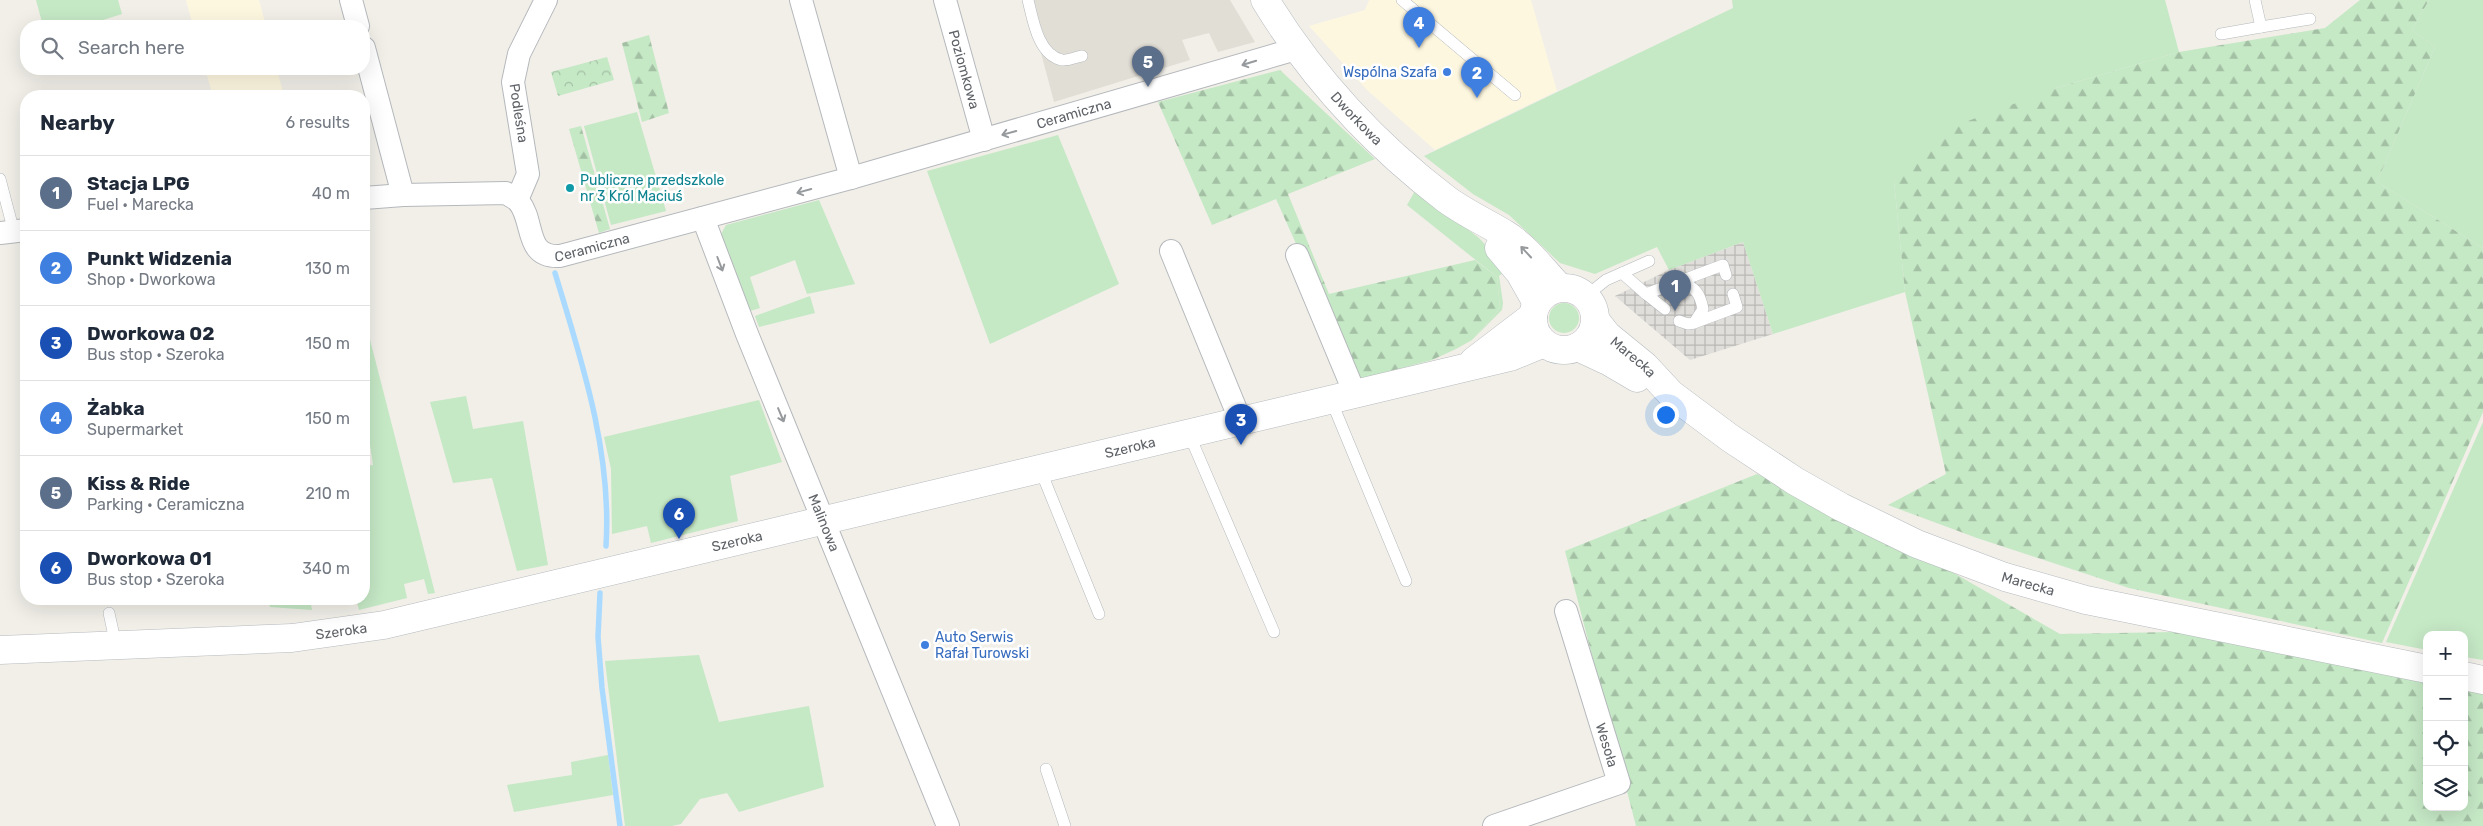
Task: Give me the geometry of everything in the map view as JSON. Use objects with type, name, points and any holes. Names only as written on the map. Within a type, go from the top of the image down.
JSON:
[{"type":"street","points":[[351,0],[356,20]]},
{"type":"street","name":"Podleśna","points":[[517,200],[528,174],[513,82],[519,54],[546,0]]},
{"type":"street","points":[[801,0],[851,178]]},
{"type":"street","name":"Poziomkowa","points":[[945,0],[984,140]]},
{"type":"street","name":"Dworkowa","points":[[1270,1],[1296,49],[1349,112],[1379,142],[1446,199],[1471,217],[1505,234],[1522,247],[1543,302]]},
{"type":"street","name":"Ceramiczna","points":[[517,200],[522,207],[539,252],[548,257],[560,256],[851,178],[1296,49]]},
{"type":"street","points":[[370,70],[403,194]]},
{"type":"street","points":[[370,197],[403,194],[506,193],[517,200]]},
{"type":"street","name":"Malinowa","points":[[703,218],[747,334],[948,826]]},
{"type":"street","points":[[1171,251],[1241,422]]},
{"type":"street","points":[[1297,255],[1343,397]]},
{"type":"street","points":[[1578,290],[1586,296],[1592,303],[1596,321],[1591,336],[1578,347],[1564,350],[1544,343],[1535,330],[1543,302],[1578,290]]},
{"type":"street","name":"Szeroka","points":[[1464,368],[1543,302]]},
{"type":"street","name":"Marecka","points":[[1596,321],[1607,335],[1645,366],[1671,394]]},
{"type":"street","name":"Szeroka","points":[[0,650],[292,638],[384,625],[1510,357],[1544,343]]},
{"type":"street","name":"Marecka","points":[[1578,347],[1671,394],[1795,481],[1841,507],[1916,544],[2005,577],[2086,600],[2423,668]]},
{"type":"street","name":"Wesoła","points":[[1494,826],[1618,783],[1566,611]]},
{"type":"street","points":[[2468,677],[2483,680]]},
{"type":"lane","points":[[1028,0],[1043,46],[1054,57],[1064,60],[1082,56]]},
{"type":"lane","points":[[1402,0],[1515,96]]},
{"type":"lane","points":[[2254,0],[2261,27]]},
{"type":"lane","points":[[2221,34],[2310,19]]},
{"type":"lane","points":[[0,179],[13,232]]},
{"type":"lane","points":[[1586,296],[1606,280],[1649,261]]},
{"type":"lane","points":[[1646,294],[1723,265],[1726,275]]},
{"type":"lane","points":[[1622,273],[1665,309]]},
{"type":"lane","points":[[1680,282],[1694,286],[1701,297],[1703,309],[1694,324]]},
{"type":"lane","points":[[1679,321],[1694,324],[1737,307],[1733,294]]},
{"type":"lane","points":[[1343,397],[1406,581]]},
{"type":"lane","points":[[1189,434],[1274,632]]},
{"type":"lane","points":[[1040,469],[1100,614]]},
{"type":"lane","points":[[109,613],[116,645]]},
{"type":"lane","points":[[1046,769],[1066,826]]},
{"type":"shaded area","points":[[186,0],[259,0],[264,20],[191,20]]},
{"type":"shaded area","points":[[1027,0],[1230,0],[1255,42],[1218,52],[1209,33],[1182,40],[1190,60],[1054,102]]},
{"type":"shaded area","points":[[1369,0],[1531,0],[1557,91],[1435,150],[1367,90],[1309,26],[1365,10]]},
{"type":"shaded area","points":[[207,75],[279,75],[282,90],[211,90]]},
{"type":"shaded area","points":[[1743,242],[1773,334],[1690,360],[1615,296],[1669,270]]},
{"type":"green space","points":[[36,0],[118,0],[122,14],[103,20],[41,20]]},
{"type":"green space","points":[[1732,0],[2165,0],[2179,52],[2056,88],[1894,181],[1905,292],[1773,334],[1743,242],[1669,270],[1657,247],[1595,274],[1560,263],[1509,215],[1473,194],[1424,156],[1733,8]]},
{"type":"green space","points":[[2360,0],[2429,0],[2412,30],[2435,47],[2377,182],[2483,248],[2483,412],[2382,643],[2129,588],[1977,538],[1888,505],[1946,474],[1905,292],[1894,181],[1960,124],[2056,88],[2179,52],[2325,28]]},
{"type":"green space","points":[[2429,0],[2483,0],[2483,248],[2377,182],[2435,47],[2412,30]]},
{"type":"green space","points":[[649,35],[669,113],[642,122],[622,43]]},
{"type":"green space","points":[[607,57],[614,80],[558,96],[551,72]]},
{"type":"green space","points":[[1280,70],[1375,159],[1288,194],[1329,294],[1475,260],[1497,277],[1500,308],[1472,340],[1432,360],[1357,380],[1276,199],[1212,225],[1158,102]]},
{"type":"green space","points":[[637,112],[666,211],[611,225],[584,126]]},
{"type":"green space","points":[[581,126],[610,229],[599,233],[569,129]]},
{"type":"green space","points":[[1058,135],[1119,284],[990,344],[927,171]]},
{"type":"green space","points":[[1416,189],[1479,238],[1508,269],[1499,276],[1503,303],[1502,310],[1472,340],[1500,308],[1497,277],[1407,205]]},
{"type":"green space","points":[[819,200],[855,284],[807,294],[795,260],[750,277],[760,308],[750,311],[721,234],[726,225]]},
{"type":"green space","points":[[810,296],[815,313],[759,327],[755,316]]},
{"type":"green space","points":[[1564,303],[1575,307],[1579,318],[1575,329],[1564,333],[1553,329],[1549,318],[1553,307]]},
{"type":"green space","points":[[370,340],[435,593],[428,594],[424,579],[404,584],[407,598],[359,610],[358,605],[370,605],[370,465],[373,465],[370,445]]},
{"type":"green space","points":[[466,396],[473,429],[523,421],[548,565],[517,571],[492,478],[453,483],[430,402]]},
{"type":"green space","points":[[759,400],[782,462],[730,476],[738,521],[651,543],[647,526],[612,534],[611,469],[604,437]]},
{"type":"green space","points":[[2483,422],[2483,660],[2468,658],[2468,631],[2423,631],[2423,649],[2386,642]]},
{"type":"green space","points":[[1757,474],[1938,564],[2060,634],[2174,632],[2423,679],[2423,811],[2468,811],[2468,688],[2483,691],[2483,826],[1636,826],[1565,551]]},
{"type":"green space","points":[[270,605],[311,605],[312,610],[270,607]]},
{"type":"green space","points":[[699,655],[719,722],[809,706],[824,787],[739,812],[727,793],[700,799],[681,824],[672,826],[625,826],[605,661]]},
{"type":"green space","points":[[608,755],[613,795],[514,812],[507,785],[572,775],[571,762]]},
{"type":"waterway","points":[[555,273],[585,374],[600,442],[607,511],[606,546]]},
{"type":"waterway","points":[[600,593],[598,637],[602,688],[620,826]]},
{"type":"place","name":"Żabka","points":[[1419,48]]},
{"type":"place","name":"Wspólna Szafa","points":[[1447,72]]},
{"type":"place","name":"Kiss & Ride","points":[[1148,87]]},
{"type":"place","name":"Punkt Widzenia","points":[[1477,98]]},
{"type":"place","name":"Publiczne przedszkole nr 3 Król Maciuś","points":[[570,188]]},
{"type":"place","name":"Stacja LPG","points":[[1675,311]]},
{"type":"place","name":"Dworkowa 02","points":[[1241,445]]},
{"type":"place","name":"Dworkowa 01","points":[[679,539]]},
{"type":"place","name":"Auto Serwis Rafał Turowski","points":[[925,645]]}]
